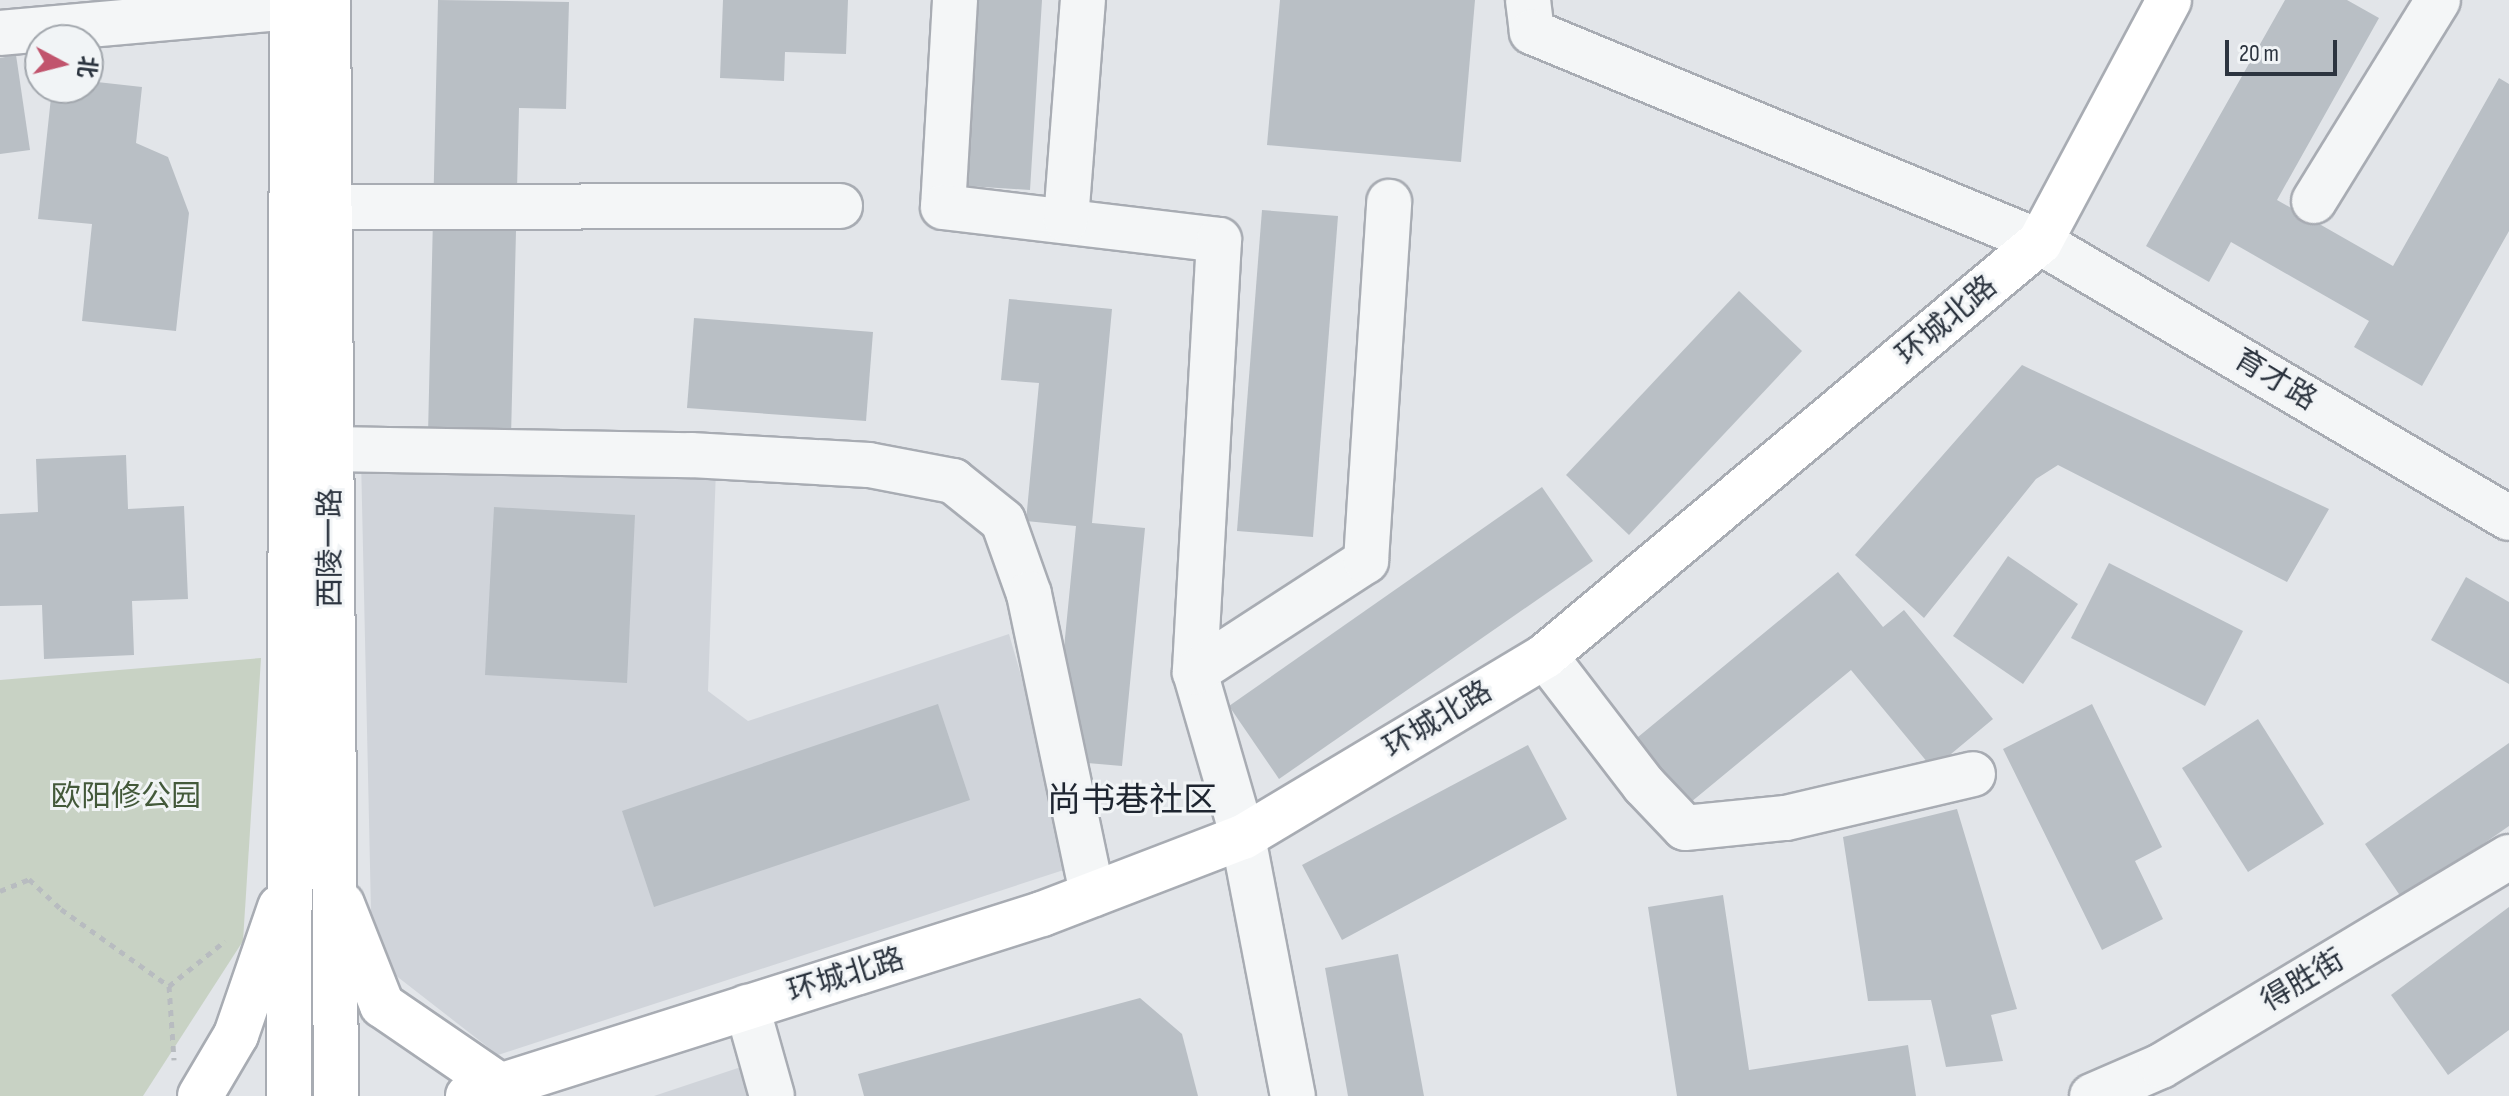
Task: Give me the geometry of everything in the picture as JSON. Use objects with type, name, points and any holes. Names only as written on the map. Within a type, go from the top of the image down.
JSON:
[{"type":"main road","name":"环城北路","points":[[485,1092],[1092,894],[1243,837],[1545,656],[2040,242],[2169,0]]},
{"type":"main road","name":"西陵一路","points":[[289,1096],[299,894],[331,449],[327,207],[310,2]]},
{"type":"main road","name":"西陵一路","points":[[310,2],[299,894],[336,1096]]},
{"type":"main road","points":[[187,1081],[236,1035],[299,894],[382,1005],[485,1092]]},
{"type":"street","points":[[955,0],[943,207],[1219,240],[1195,672],[1243,837],[1293,1096]]},
{"type":"street","points":[[1066,220],[1083,0]]},
{"type":"street","name":"育才路","points":[[1528,0],[1532,32],[2040,242],[2509,518]]},
{"type":"street","points":[[2314,201],[2438,0]]},
{"type":"street","points":[[0,33],[310,2]]},
{"type":"street","points":[[1195,672],[1366,561],[1389,202]]},
{"type":"street","points":[[327,207],[840,206]]},
{"type":"street","points":[[331,449],[691,455],[869,465],[953,481],[1003,521],[1029,594],[1092,894]]},
{"type":"street","points":[[1545,656],[1644,785],[1685,828],[1786,818],[1973,774]]},
{"type":"street","name":"得胜街","points":[[2092,1096],[2161,1066],[2509,857]]},
{"type":"street","points":[[747,1007],[772,1096]]},
{"type":"path","points":[[0,891],[29,879],[61,909],[169,986],[187,1081]]},
{"type":"path","points":[[169,986],[211,948],[299,894]]},
{"type":"shaded area","points":[[361,458],[716,469],[708,691],[748,721],[1009,634],[1076,866],[498,1055],[372,957]]},
{"type":"shaded area","points":[[747,1065],[755,1096],[654,1096]]},
{"type":"green space","name":"欧阳修公园","points":[[261,658],[243,941],[143,1096],[0,1096],[0,680]]},
{"type":"building","points":[[438,0],[569,2],[566,109],[519,108],[511,437],[428,435]]},
{"type":"building","points":[[723,0],[848,0],[846,54],[785,52],[784,81],[720,78]]},
{"type":"building","points":[[963,0],[1042,0],[1030,190],[951,185]]},
{"type":"building","points":[[1280,0],[1475,0],[1461,162],[1267,145]]},
{"type":"building","points":[[2285,0],[2347,0],[2379,18],[2277,200],[2393,266],[2499,78],[2509,84],[2509,231],[2422,386],[2354,347],[2369,321],[2231,242],[2209,282],[2146,246]]},
{"type":"building","points":[[16,55],[30,150],[0,154],[0,58]]},
{"type":"building","points":[[104,83],[142,87],[136,143],[168,157],[189,213],[176,331],[82,321],[92,224],[38,219],[50,104],[104,104]]},
{"type":"building","points":[[1262,210],[1338,216],[1313,537],[1237,531]]},
{"type":"building","points":[[1739,291],[1802,351],[1629,535],[1566,475]]},
{"type":"building","points":[[1009,299],[1112,309],[1092,523],[1145,528],[1122,766],[1053,760],[1076,526],[1026,521],[1039,383],[1001,380]]},
{"type":"building","points":[[694,318],[873,332],[866,421],[687,408]]},
{"type":"building","points":[[2022,365],[2329,509],[2287,582],[2058,465],[2036,479],[1924,618],[1855,555]]},
{"type":"building","points":[[126,455],[128,509],[184,506],[188,599],[132,601],[134,655],[44,659],[42,605],[0,606],[0,514],[38,512],[36,459]]},
{"type":"building","points":[[1542,487],[1593,561],[1279,779],[1229,706]]},
{"type":"building","points":[[494,507],[635,515],[627,683],[485,675]]},
{"type":"building","points":[[2008,556],[2078,604],[2023,684],[1953,636]]},
{"type":"building","points":[[2109,563],[2243,631],[2205,706],[2071,638]]},
{"type":"building","points":[[1838,572],[1883,627],[1904,610],[1993,719],[1933,769],[1851,670],[1685,807],[1632,742]]},
{"type":"building","points":[[2466,577],[2509,602],[2509,684],[2431,640]]},
{"type":"building","points":[[938,704],[970,800],[654,907],[622,811]]},
{"type":"building","points":[[2092,704],[2162,847],[2135,861],[2163,919],[2102,950],[2003,749]]},
{"type":"building","points":[[2258,719],[2324,824],[2248,872],[2182,768]]},
{"type":"building","points":[[2509,743],[2509,826],[2403,900],[2365,844]]},
{"type":"building","points":[[1528,745],[1567,819],[1342,940],[1302,865]]},
{"type":"building","points":[[1957,809],[2017,1009],[1991,1015],[2003,1061],[1946,1067],[1931,1000],[1868,1001],[1843,837]]},
{"type":"building","points":[[1723,895],[1749,1070],[1908,1045],[1916,1096],[1677,1096],[1648,907]]},
{"type":"building","points":[[2509,907],[2509,1030],[2448,1075],[2391,995]]},
{"type":"building","points":[[1398,954],[1424,1096],[1348,1096],[1325,968]]},
{"type":"building","points":[[1140,998],[1182,1034],[1198,1096],[864,1096],[858,1074]]},
{"type":"district","name":"尚书巷社区","points":[[1132,801]]}]
